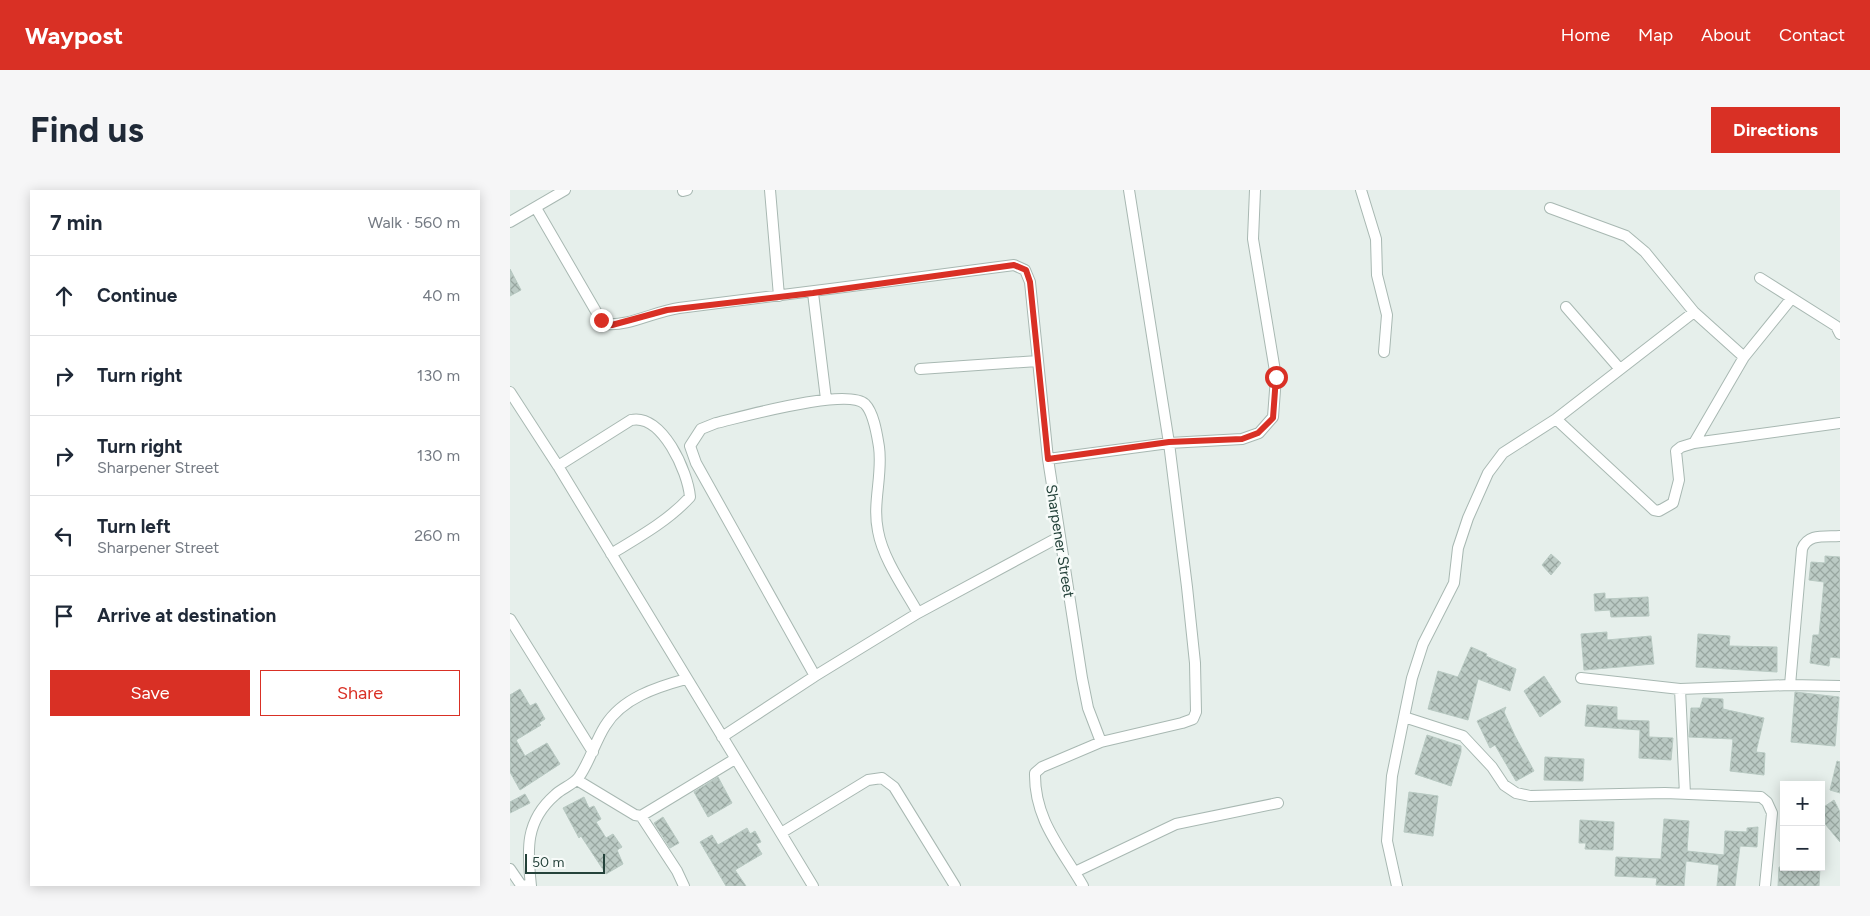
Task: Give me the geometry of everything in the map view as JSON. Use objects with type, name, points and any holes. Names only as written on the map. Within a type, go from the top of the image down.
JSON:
[{"type":"street","points":[[510,222],[565,190]]},
{"type":"street","points":[[683,191],[687,190]]},
{"type":"street","points":[[770,190],[779,296]]},
{"type":"street","points":[[1083,886],[1046,825],[1038,806],[1035,773],[1042,766],[1101,742],[1182,723],[1193,719],[1196,712],[1195,663],[1169,442],[1130,190]]},
{"type":"street","points":[[1048,459],[1169,442],[1242,439],[1258,433],[1273,418],[1276,377],[1253,239],[1255,190]]},
{"type":"street","points":[[1361,190],[1376,239],[1377,275],[1387,315],[1384,352]]},
{"type":"street","name":"Sharpener Street","points":[[536,208],[601,320],[606,324],[620,323],[667,310],[813,293],[1014,265],[1026,270],[1030,282],[1048,459],[1059,537],[1088,708],[1101,742]]},
{"type":"street","points":[[1550,208],[1626,236],[1645,252],[1694,312],[1744,357]]},
{"type":"street","points":[[1760,278],[1839,329]]},
{"type":"street","points":[[813,293],[826,398]]},
{"type":"street","points":[[1694,443],[1744,357],[1791,299]]},
{"type":"street","points":[[1566,307],[1619,368]]},
{"type":"street","points":[[1397,886],[1387,840],[1392,776],[1412,678],[1423,644],[1454,583],[1458,548],[1468,518],[1488,473],[1503,454],[1556,419],[1619,368],[1694,312]]},
{"type":"street","points":[[920,369],[1038,361]]},
{"type":"street","points":[[510,392],[558,466],[813,886]]},
{"type":"street","points":[[815,676],[696,463],[690,446],[701,429],[716,423],[826,398],[852,399],[864,403],[871,414],[879,448],[876,513],[878,532],[890,562],[918,613]]},
{"type":"street","points":[[558,466],[631,420],[638,418],[651,424],[667,439],[685,472],[690,496],[671,515],[611,554]]},
{"type":"street","points":[[1556,419],[1654,510],[1659,512],[1673,502],[1678,480],[1676,451],[1680,447],[1694,443],[1840,423]]},
{"type":"street","points":[[1790,685],[1802,549],[1805,541],[1810,538],[1840,536]]},
{"type":"street","points":[[722,737],[815,676],[918,613],[1059,537]]},
{"type":"street","points":[[510,619],[593,752]]},
{"type":"street","points":[[1581,678],[1680,689],[1790,685],[1840,686]]},
{"type":"street","points":[[522,885],[533,821],[554,795],[577,780],[606,724],[628,703],[652,689],[686,679]]},
{"type":"street","points":[[1680,689],[1685,794]]},
{"type":"street","points":[[1404,717],[1463,736],[1492,767],[1504,784],[1516,793],[1530,796],[1685,794],[1761,797],[1767,802],[1772,813],[1765,886]]},
{"type":"street","points":[[577,780],[635,815],[641,816],[735,759]]},
{"type":"street","points":[[781,833],[868,780],[882,778],[894,787],[955,886]]},
{"type":"street","points":[[1075,872],[1176,824],[1278,803]]},
{"type":"street","points":[[641,816],[677,871],[684,886]]},
{"type":"street","points":[[510,869],[522,885]]},
{"type":"building","points":[[510,269],[521,290],[510,296]]},
{"type":"building","points":[[1551,554],[1561,563],[1551,575],[1542,565]]},
{"type":"building","points":[[1825,556],[1840,557],[1840,658],[1830,657],[1829,666],[1810,663],[1813,635],[1819,635],[1824,582],[1809,580],[1811,562],[1825,563]]},
{"type":"building","points":[[1605,593],[1605,599],[1648,597],[1649,616],[1611,617],[1610,610],[1595,611],[1594,594]]},
{"type":"building","points":[[1607,632],[1607,640],[1651,636],[1654,664],[1584,670],[1581,634]]},
{"type":"building","points":[[1698,634],[1730,636],[1729,646],[1777,647],[1777,672],[1696,667]]},
{"type":"building","points":[[1471,647],[1516,669],[1510,691],[1478,679],[1468,720],[1428,709],[1438,671],[1458,677]]},
{"type":"building","points":[[1544,676],[1561,702],[1540,717],[1524,691]]},
{"type":"building","points":[[520,689],[530,706],[536,703],[545,719],[539,723],[541,725],[516,740],[525,756],[547,743],[560,764],[520,790],[510,772],[510,695]]},
{"type":"building","points":[[1795,692],[1839,697],[1835,746],[1791,742]]},
{"type":"building","points":[[1703,698],[1723,699],[1723,709],[1764,718],[1756,752],[1765,753],[1764,775],[1730,771],[1733,739],[1689,737],[1691,708],[1700,708]]},
{"type":"building","points":[[1587,705],[1617,707],[1617,720],[1649,721],[1649,737],[1673,738],[1671,760],[1639,758],[1640,730],[1585,726]]},
{"type":"building","points":[[1506,707],[1504,712],[1534,771],[1516,781],[1495,745],[1490,748],[1477,721]]},
{"type":"building","points":[[1427,735],[1461,746],[1451,786],[1415,774]]},
{"type":"building","points":[[1545,757],[1584,759],[1583,781],[1544,780]]},
{"type":"building","points":[[1837,761],[1840,762],[1840,793],[1830,790]]},
{"type":"building","points":[[718,777],[732,803],[708,817],[694,792]]},
{"type":"building","points":[[1409,792],[1438,796],[1433,836],[1404,832]]},
{"type":"building","points":[[525,794],[530,803],[510,813],[510,802]]},
{"type":"building","points":[[584,797],[589,808],[594,806],[601,819],[596,822],[606,838],[613,834],[622,847],[617,850],[623,864],[606,874],[581,836],[579,838],[563,808]]},
{"type":"building","points":[[1834,800],[1840,812],[1840,842],[1825,824],[1825,806]]},
{"type":"building","points":[[663,817],[679,843],[670,848],[654,823]]},
{"type":"building","points":[[1664,819],[1689,821],[1687,851],[1724,855],[1725,831],[1747,832],[1747,828],[1758,827],[1757,847],[1740,846],[1735,886],[1717,886],[1719,865],[1686,861],[1684,886],[1656,885],[1657,878],[1615,876],[1616,857],[1661,859]]},
{"type":"building","points":[[1580,820],[1614,822],[1613,850],[1585,849],[1586,843],[1579,843]]},
{"type":"building","points":[[747,828],[750,834],[755,831],[761,842],[756,844],[762,854],[735,870],[746,886],[726,886],[700,842],[712,835],[718,845]]},
{"type":"building","points":[[1779,867],[1780,871],[1820,871],[1819,886],[1778,886]]},
{"type":"route","points":[[601,320],[606,324],[612,325],[667,310],[813,293],[1014,265],[1026,270],[1030,282],[1048,459],[1169,442],[1242,439],[1258,433],[1273,418],[1276,403],[1276,377]]}]
